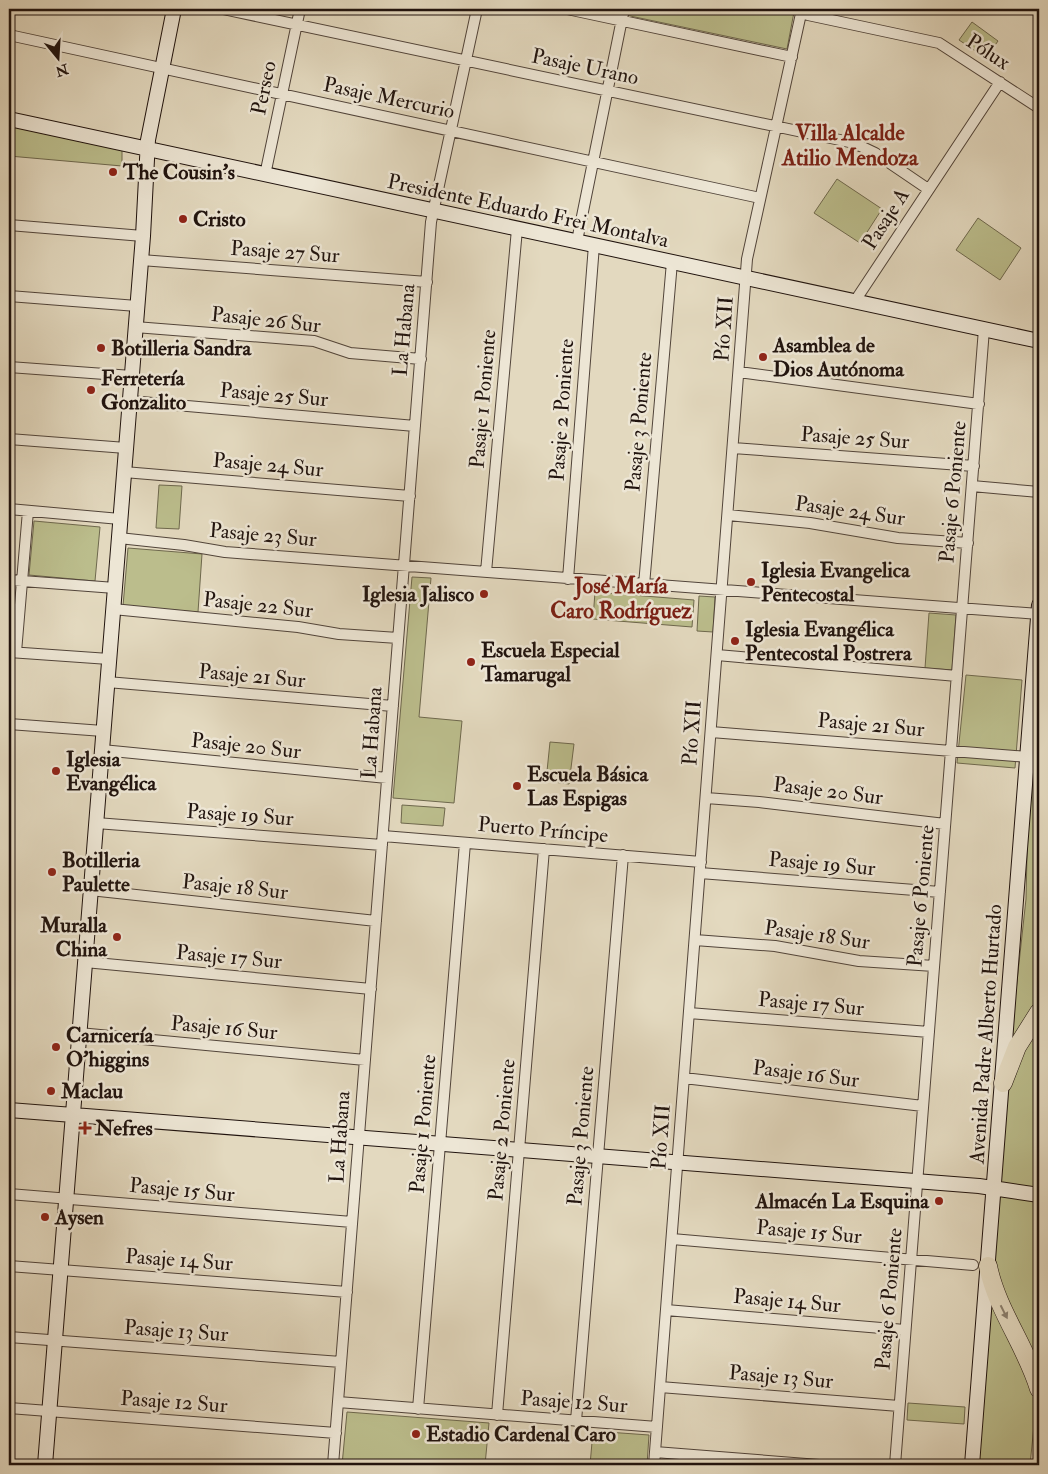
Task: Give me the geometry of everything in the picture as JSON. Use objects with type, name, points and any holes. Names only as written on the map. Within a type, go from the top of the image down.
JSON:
[{"type":"highway","points":[[1003,1083],[1017,1047],[1039,1012]]},
{"type":"highway","points":[[980,1266],[1031,1367],[1039,1389]]},
{"type":"main road","points":[[45,1465],[143,236],[147,149],[174,9]]},
{"type":"main road","name":"Presidente Eduardo Frei Montalva","points":[[9,119],[1039,342]]},
{"type":"main road","name":"Avenida Padre Alberto Hurtado","points":[[972,1465],[980,1266],[994,1189],[1039,606]]},
{"type":"main road","points":[[9,1110],[359,1139],[979,1186],[1039,1195]]},
{"type":"street","name":"Pasaje Urano","points":[[223,9],[863,146],[875,152],[928,189]]},
{"type":"street","name":"Perseo","points":[[266,174],[300,9]]},
{"type":"street","name":"La Habana","points":[[333,1465],[415,426],[434,211],[477,9]]},
{"type":"street","points":[[567,9],[792,57]]},
{"type":"street","points":[[577,242],[624,9]]},
{"type":"street","name":"Pío XII","points":[[654,1465],[748,254],[792,57],[800,10]]},
{"type":"street","name":"Pólux","points":[[800,10],[816,17],[939,43],[1039,108]]},
{"type":"street","name":"Pasaje Mercurio","points":[[9,35],[760,198]]},
{"type":"street","name":"Pasaje A","points":[[855,301],[1000,82]]},
{"type":"street","points":[[9,225],[143,236]]},
{"type":"street","name":"Pasaje 1 Poniente","points":[[486,572],[517,229]]},
{"type":"street","name":"Pasaje 2 Poniente","points":[[568,579],[594,245]]},
{"type":"street","name":"Pasaje 27 Sur","points":[[141,260],[427,282]]},
{"type":"street","name":"Pasaje 3 Poniente","points":[[644,585],[672,262]]},
{"type":"street","points":[[9,296],[137,306]]},
{"type":"street","name":"Pasaje 26 Sur","points":[[135,327],[314,341],[350,353],[421,359]]},
{"type":"street","name":"Pasaje 6 Poniente","points":[[895,1465],[984,329]]},
{"type":"street","points":[[9,367],[132,376]]},
{"type":"street","points":[[739,372],[978,404]]},
{"type":"street","name":"Pasaje 25 Sur","points":[[130,401],[415,426]]},
{"type":"street","points":[[9,439],[126,448]]},
{"type":"street","name":"Pasaje 25 Sur","points":[[733,448],[974,466]]},
{"type":"street","name":"Pasaje 24 Sur","points":[[124,472],[410,496]]},
{"type":"street","points":[[972,486],[1039,492]]},
{"type":"street","points":[[9,509],[120,519]]},
{"type":"street","points":[[28,511],[22,581],[12,652],[109,659]]},
{"type":"street","name":"Pasaje 24 Sur","points":[[728,515],[810,523],[898,538],[968,543]]},
{"type":"street","name":"Pasaje 23 Sur","points":[[118,538],[184,545],[225,552],[722,591]]},
{"type":"street","points":[[9,580],[114,588]]},
{"type":"street","points":[[722,591],[1039,614]]},
{"type":"street","name":"Pasaje 22 Sur","points":[[113,609],[298,627],[339,634],[398,638]]},
{"type":"street","points":[[717,655],[957,676]]},
{"type":"street","name":"Pasaje 21 Sur","points":[[107,682],[393,706]]},
{"type":"street","points":[[9,724],[103,731]]},
{"type":"street","name":"Pasaje 21 Sur","points":[[711,732],[1028,757]]},
{"type":"street","name":"Pasaje 20 Sur","points":[[102,750],[388,778]]},
{"type":"street","name":"Pasaje 20 Sur","points":[[706,798],[760,802],[945,824]]},
{"type":"street","name":"Pasaje 19 Sur","points":[[96,823],[382,841]]},
{"type":"street","name":"Puerto Príncipe","points":[[382,841],[464,843],[701,862]]},
{"type":"street","name":"Pasaje 1 Poniente","points":[[418,1408],[464,843]]},
{"type":"street","name":"Pasaje 2 Poniente","points":[[497,1415],[544,849]]},
{"type":"street","name":"Pasaje 3 Poniente","points":[[576,1421],[623,855]]},
{"type":"street","name":"Pasaje 19 Sur","points":[[700,873],[940,892]]},
{"type":"street","name":"Pasaje 18 Sur","points":[[90,890],[376,921]]},
{"type":"street","name":"Pasaje 18 Sur","points":[[695,940],[775,946],[859,961],[934,966]]},
{"type":"street","name":"Pasaje 17 Sur","points":[[85,962],[371,989]]},
{"type":"street","name":"Pasaje 17 Sur","points":[[690,1013],[929,1032]]},
{"type":"street","name":"Pasaje 16 Sur","points":[[79,1033],[365,1060]]},
{"type":"street","name":"Pasaje 16 Sur","points":[[684,1078],[923,1106]]},
{"type":"street","name":"Pasaje 15 Sur","points":[[9,1194],[352,1222]]},
{"type":"street","name":"Pasaje 15 Sur","points":[[672,1239],[980,1266]]},
{"type":"street","name":"Pasaje 14 Sur","points":[[9,1266],[347,1292]]},
{"type":"street","name":"Pasaje 14 Sur","points":[[666,1310],[906,1330]]},
{"type":"street","name":"Pasaje 13 Sur","points":[[9,1337],[341,1362]]},
{"type":"street","name":"Pasaje 13 Sur","points":[[660,1387],[899,1406]]},
{"type":"street","name":"Pasaje 12 Sur","points":[[338,1402],[657,1427]]},
{"type":"street","name":"Pasaje 12 Sur","points":[[9,1408],[336,1433]]},
{"type":"street","points":[[655,1452],[819,1465]]},
{"type":"green space","points":[[597,9],[780,9],[794,12],[787,49]]},
{"type":"green space","points":[[972,22],[998,41],[986,58],[959,40]]},
{"type":"green space","points":[[9,126],[122,150],[122,166],[9,156]]},
{"type":"green space","points":[[837,179],[882,209],[860,243],[814,213]]},
{"type":"green space","points":[[978,218],[1021,248],[1000,280],[956,250]]},
{"type":"green space","points":[[159,485],[182,486],[179,529],[156,528]]},
{"type":"green space","points":[[34,521],[100,527],[95,581],[29,575]]},
{"type":"green space","points":[[128,548],[202,554],[198,612],[123,606]]},
{"type":"green space","points":[[412,577],[431,578],[419,717],[462,721],[454,803],[393,798]]},
{"type":"green space","points":[[595,592],[694,600],[692,627],[593,619]]},
{"type":"green space","points":[[699,596],[715,597],[713,632],[697,631]]},
{"type":"green space","points":[[929,613],[956,615],[952,670],[925,668]]},
{"type":"green space","points":[[966,675],[1022,680],[1015,768],[957,763]]},
{"type":"green space","points":[[1039,690],[1039,1376],[1030,1465],[978,1465],[1009,1055],[1026,899],[1028,811]]},
{"type":"green space","points":[[550,742],[574,744],[569,784],[546,781]]},
{"type":"green space","points":[[402,805],[445,808],[443,826],[401,823]]},
{"type":"green space","points":[[908,1403],[965,1407],[964,1424],[907,1420]]},
{"type":"green space","name":"Estadio Cardenal Caro","points":[[347,1412],[489,1423],[485,1465],[342,1465]]},
{"type":"green space","points":[[593,1431],[649,1435],[647,1465],[590,1465]]},
{"type":"place","name":"The Cousin's","points":[[113,172]]},
{"type":"place","name":"Cristo","points":[[183,219]]},
{"type":"place","name":"Botilleria Sandra","points":[[101,348]]},
{"type":"place","name":"Asamblea de Dios Autónoma","points":[[763,357]]},
{"type":"place","name":"Ferretería Gonzalito","points":[[91,390]]},
{"type":"place","name":"Iglesia Evangelica Pentecostal","points":[[751,582]]},
{"type":"place","name":"Iglesia Jalisco","points":[[484,594]]},
{"type":"place","name":"Iglesia Evangélica Pentecostal Postrera","points":[[735,641]]},
{"type":"place","name":"Escuela Especial Tamarugal","points":[[471,662]]},
{"type":"place","name":"Iglesia Evangélica","points":[[56,771]]},
{"type":"place","name":"Escuela Básica Las Espigas","points":[[517,786]]},
{"type":"place","name":"Botilleria Paulette","points":[[52,872]]},
{"type":"place","name":"Muralla China","points":[[117,937]]},
{"type":"place","name":"Carnicería O'higgins","points":[[56,1047]]},
{"type":"place","name":"Maclau","points":[[51,1091]]},
{"type":"place","name":"Nefres","points":[[85,1128]]},
{"type":"place","name":"Almacén La Esquina","points":[[939,1201]]},
{"type":"place","name":"Aysen","points":[[45,1217]]},
{"type":"place","name":"Estadio Cardenal Caro","points":[[416,1434]]},
{"type":"district","name":"Villa Alcalde Atilio Mendoza","points":[[850,146]]},
{"type":"district","name":"José María Caro Rodríguez","points":[[621,598]]}]
